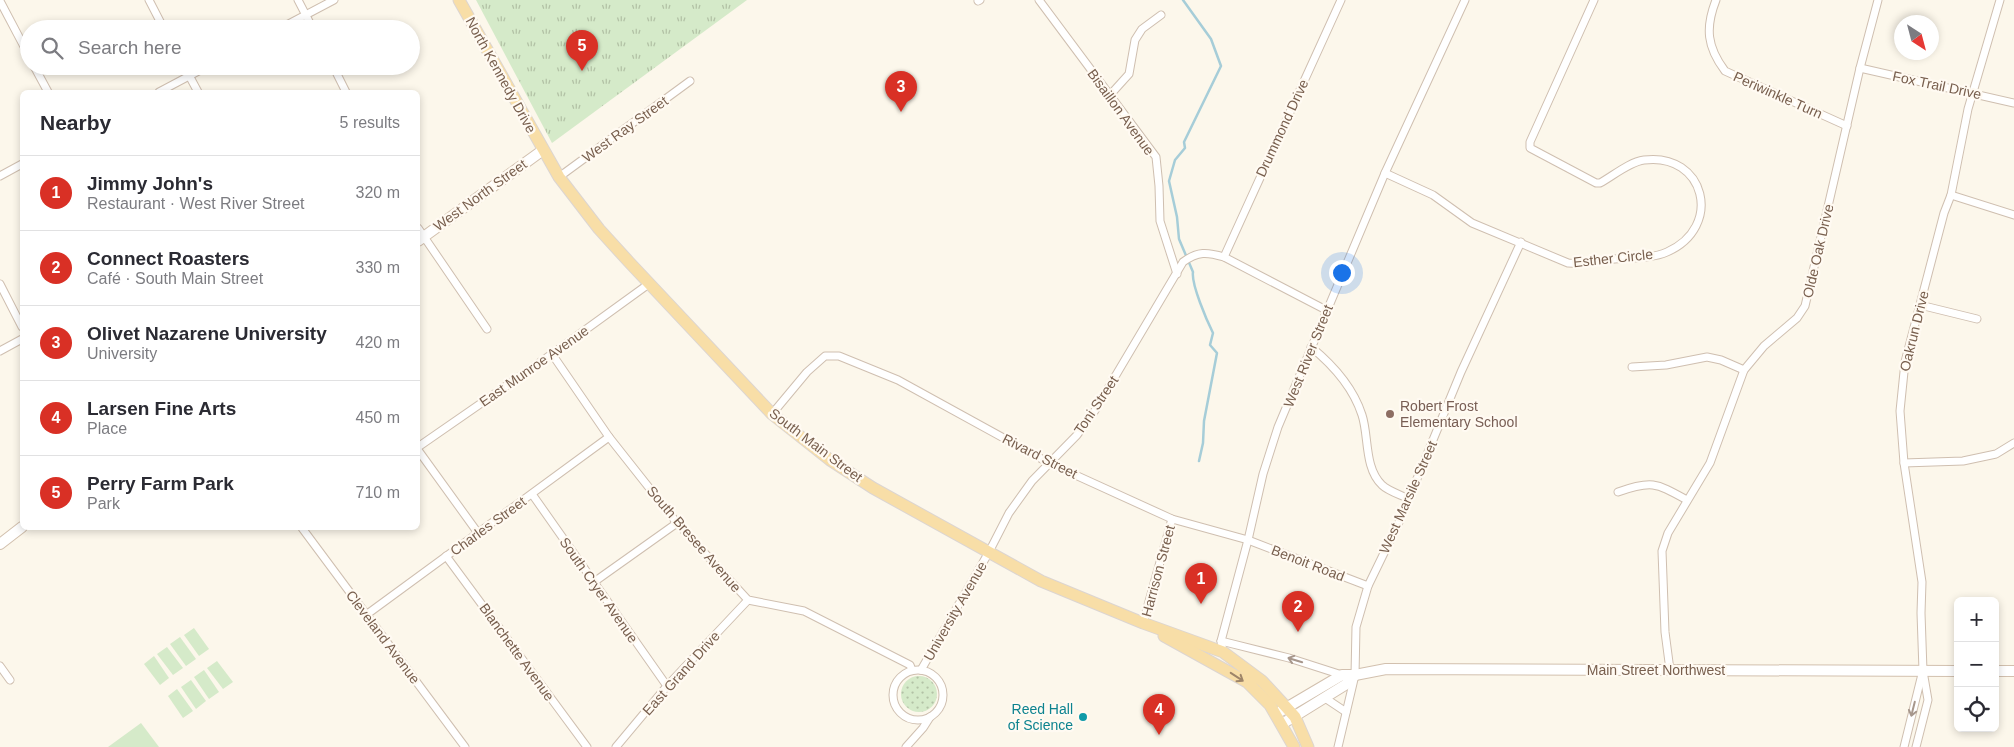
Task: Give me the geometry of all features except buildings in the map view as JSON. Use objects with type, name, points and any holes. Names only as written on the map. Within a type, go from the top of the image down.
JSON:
[{"type":"main road","name":"North Kennedy Drive","points":[[459,0],[543,150]]},
{"type":"main road","name":"South Main Street","points":[[543,150],[559,177],[600,229],[772,414],[830,460],[873,488],[1041,581],[1143,623],[1208,646],[1222,647],[1262,681],[1295,717],[1308,747]]},
{"type":"main road","name":"West North Street","points":[[420,234],[543,150]]},
{"type":"main road","points":[[0,544],[20,529]]},
{"type":"main road","name":"South Main Street","points":[[1143,623],[1246,682],[1275,714],[1294,747]]},
{"type":"main road","name":"Main Street Northwest","points":[[1275,714],[1342,675],[1355,675],[1386,669],[1954,671]]},
{"type":"main road","points":[[1999,671],[2014,671]]},
{"type":"main road","name":"Main Street Northwest","points":[[1282,724],[1346,685],[1355,675]]},
{"type":"street","points":[[149,0],[159,20]]},
{"type":"street","points":[[298,0],[308,20]]},
{"type":"street","points":[[297,20],[334,0]]},
{"type":"street","name":"Bisaillon Avenue","points":[[1039,0],[1156,157],[1160,186],[1160,221],[1177,274]]},
{"type":"street","name":"Drummond Drive","points":[[1224,257],[1341,0]]},
{"type":"street","name":"West River Street","points":[[1222,647],[1263,474],[1278,427],[1385,173],[1465,0]]},
{"type":"street","name":"Esther Circle","points":[[1521,242],[1568,264],[1647,256],[1666,252],[1682,242],[1700,218],[1703,202],[1699,189],[1691,176],[1679,166],[1662,160],[1642,160],[1600,183],[1596,183],[1530,148],[1530,142],[1594,0]]},
{"type":"street","name":"Periwinkle Turn","points":[[1716,0],[1709,17],[1708,35],[1717,61],[1725,71],[1847,126]]},
{"type":"street","name":"Olde Oak Drive","points":[[1670,670],[1665,632],[1662,551],[1668,533],[1710,463],[1744,370],[1764,346],[1797,318],[1806,306],[1860,68],[1878,0]]},
{"type":"street","name":"Oakrun Drive","points":[[1923,671],[1922,582],[1904,463],[1900,411],[1905,362],[1944,213],[1951,196],[1972,94],[2000,0]]},
{"type":"street","points":[[0,1],[20,39]]},
{"type":"street","points":[[1110,95],[1129,74],[1135,40],[1142,29],[1161,15]]},
{"type":"street","name":"Fox Trail Drive","points":[[1860,68],[2014,103]]},
{"type":"street","points":[[39,75],[47,90]]},
{"type":"street","points":[[337,75],[345,90]]},
{"type":"street","points":[[162,90],[189,76],[197,90]]},
{"type":"street","name":"West Ray Street","points":[[559,177],[690,81]]},
{"type":"street","points":[[0,176],[20,165]]},
{"type":"street","points":[[1385,173],[1433,195],[1472,223],[1521,242]]},
{"type":"street","points":[[1951,196],[2014,215]]},
{"type":"street","points":[[420,236],[487,329]]},
{"type":"street","name":"West Marsile Street","points":[[1338,747],[1355,675],[1356,627],[1368,586],[1409,499],[1461,372],[1521,242]]},
{"type":"street","points":[[1177,274],[1180,265],[1191,256],[1207,252],[1224,257],[1326,310]]},
{"type":"street","name":"Toni Street","points":[[989,552],[1008,513],[1049,463],[1077,435],[1094,412],[1177,274]]},
{"type":"street","name":"East Munroe Avenue","points":[[420,448],[650,283]]},
{"type":"street","points":[[0,284],[20,323]]},
{"type":"street","points":[[1920,305],[1977,319]]},
{"type":"street","points":[[0,351],[20,340]]},
{"type":"street","points":[[1311,347],[1328,360],[1352,394],[1362,415],[1371,466],[1382,485],[1409,499]]},
{"type":"street","name":"South Bresee Avenue","points":[[552,354],[609,437],[677,523],[748,600],[804,611],[910,665],[912,670]]},
{"type":"street","name":"Rivard Street","points":[[772,414],[808,372],[825,356],[839,356],[898,380],[1049,463],[1172,519],[1248,540]]},
{"type":"street","points":[[1632,367],[1666,365],[1707,357],[1721,360],[1744,370]]},
{"type":"street","name":"Charles Street","points":[[366,615],[609,437]]},
{"type":"street","points":[[1904,463],[1963,461],[1996,454],[2014,443]]},
{"type":"street","points":[[420,452],[478,533]]},
{"type":"street","points":[[1618,492],[1644,484],[1659,485],[1687,500]]},
{"type":"street","name":"South Cryer Avenue","points":[[532,494],[667,686]]},
{"type":"street","name":"Harrison Street","points":[[1143,623],[1172,519]]},
{"type":"street","points":[[594,582],[677,523]]},
{"type":"street","name":"Cleveland Avenue","points":[[304,530],[465,747]]},
{"type":"street","name":"Benoit Road","points":[[1248,540],[1368,586]]},
{"type":"street","name":"University Avenue","points":[[921,670],[989,552]]},
{"type":"street","name":"Blanchette Avenue","points":[[446,556],[587,747]]},
{"type":"street","name":"East Grand Drive","points":[[616,747],[667,686],[748,600]]},
{"type":"street","name":"South Main Street","points":[[1222,647],[1289,658],[1342,675]]},
{"type":"street","points":[[0,666],[10,680]]},
{"type":"street","name":"University Avenue","points":[[906,747],[941,706],[943,690],[936,676],[921,670],[912,670],[898,680],[894,687],[895,704],[905,716],[913,719],[930,717]]},
{"type":"street","points":[[1904,747],[1923,671]]},
{"type":"street","points":[[1916,747],[1928,700],[1923,671]]},
{"type":"street","points":[[1325,698],[1346,712]]},
{"type":"green space","points":[[476,0],[747,0],[552,143]]},
{"type":"green space","points":[[194,628],[209,649],[199,656],[184,635]]},
{"type":"green space","points":[[180,637],[196,659],[186,666],[170,644]]},
{"type":"green space","points":[[167,647],[183,668],[173,675],[157,654]]},
{"type":"green space","points":[[154,656],[169,678],[160,685],[144,664]]},
{"type":"green space","points":[[217,661],[233,682],[223,689],[207,668]]},
{"type":"green space","points":[[204,670],[219,692],[209,699],[194,677]]},
{"type":"green space","points":[[919,676],[931,682],[937,694],[931,706],[919,712],[907,706],[901,694],[907,682]]},
{"type":"green space","points":[[191,680],[206,701],[196,709],[181,687]]},
{"type":"green space","points":[[177,689],[193,711],[183,718],[168,696]]},
{"type":"green space","points":[[141,723],[159,747],[108,747]]},
{"type":"waterway","points":[[1183,0],[1211,39],[1221,66],[1184,142],[1185,148],[1175,160],[1169,181],[1177,217],[1179,239],[1193,272],[1197,293],[1213,333],[1210,345],[1217,353],[1204,421],[1203,443],[1199,461]]},
{"type":"place","name":"Perry Farm Park","points":[[582,71]]},
{"type":"place","name":"Olivet Nazarene University","points":[[901,112]]},
{"type":"place","name":"Robert Frost Elementary School","points":[[1390,414]]},
{"type":"place","name":"Jimmy John's","points":[[1201,604]]},
{"type":"place","name":"Connect Roasters","points":[[1298,632]]},
{"type":"place","name":"Reed Hall of Science","points":[[1083,717]]},
{"type":"place","name":"Larsen Fine Arts","points":[[1159,735]]}]
